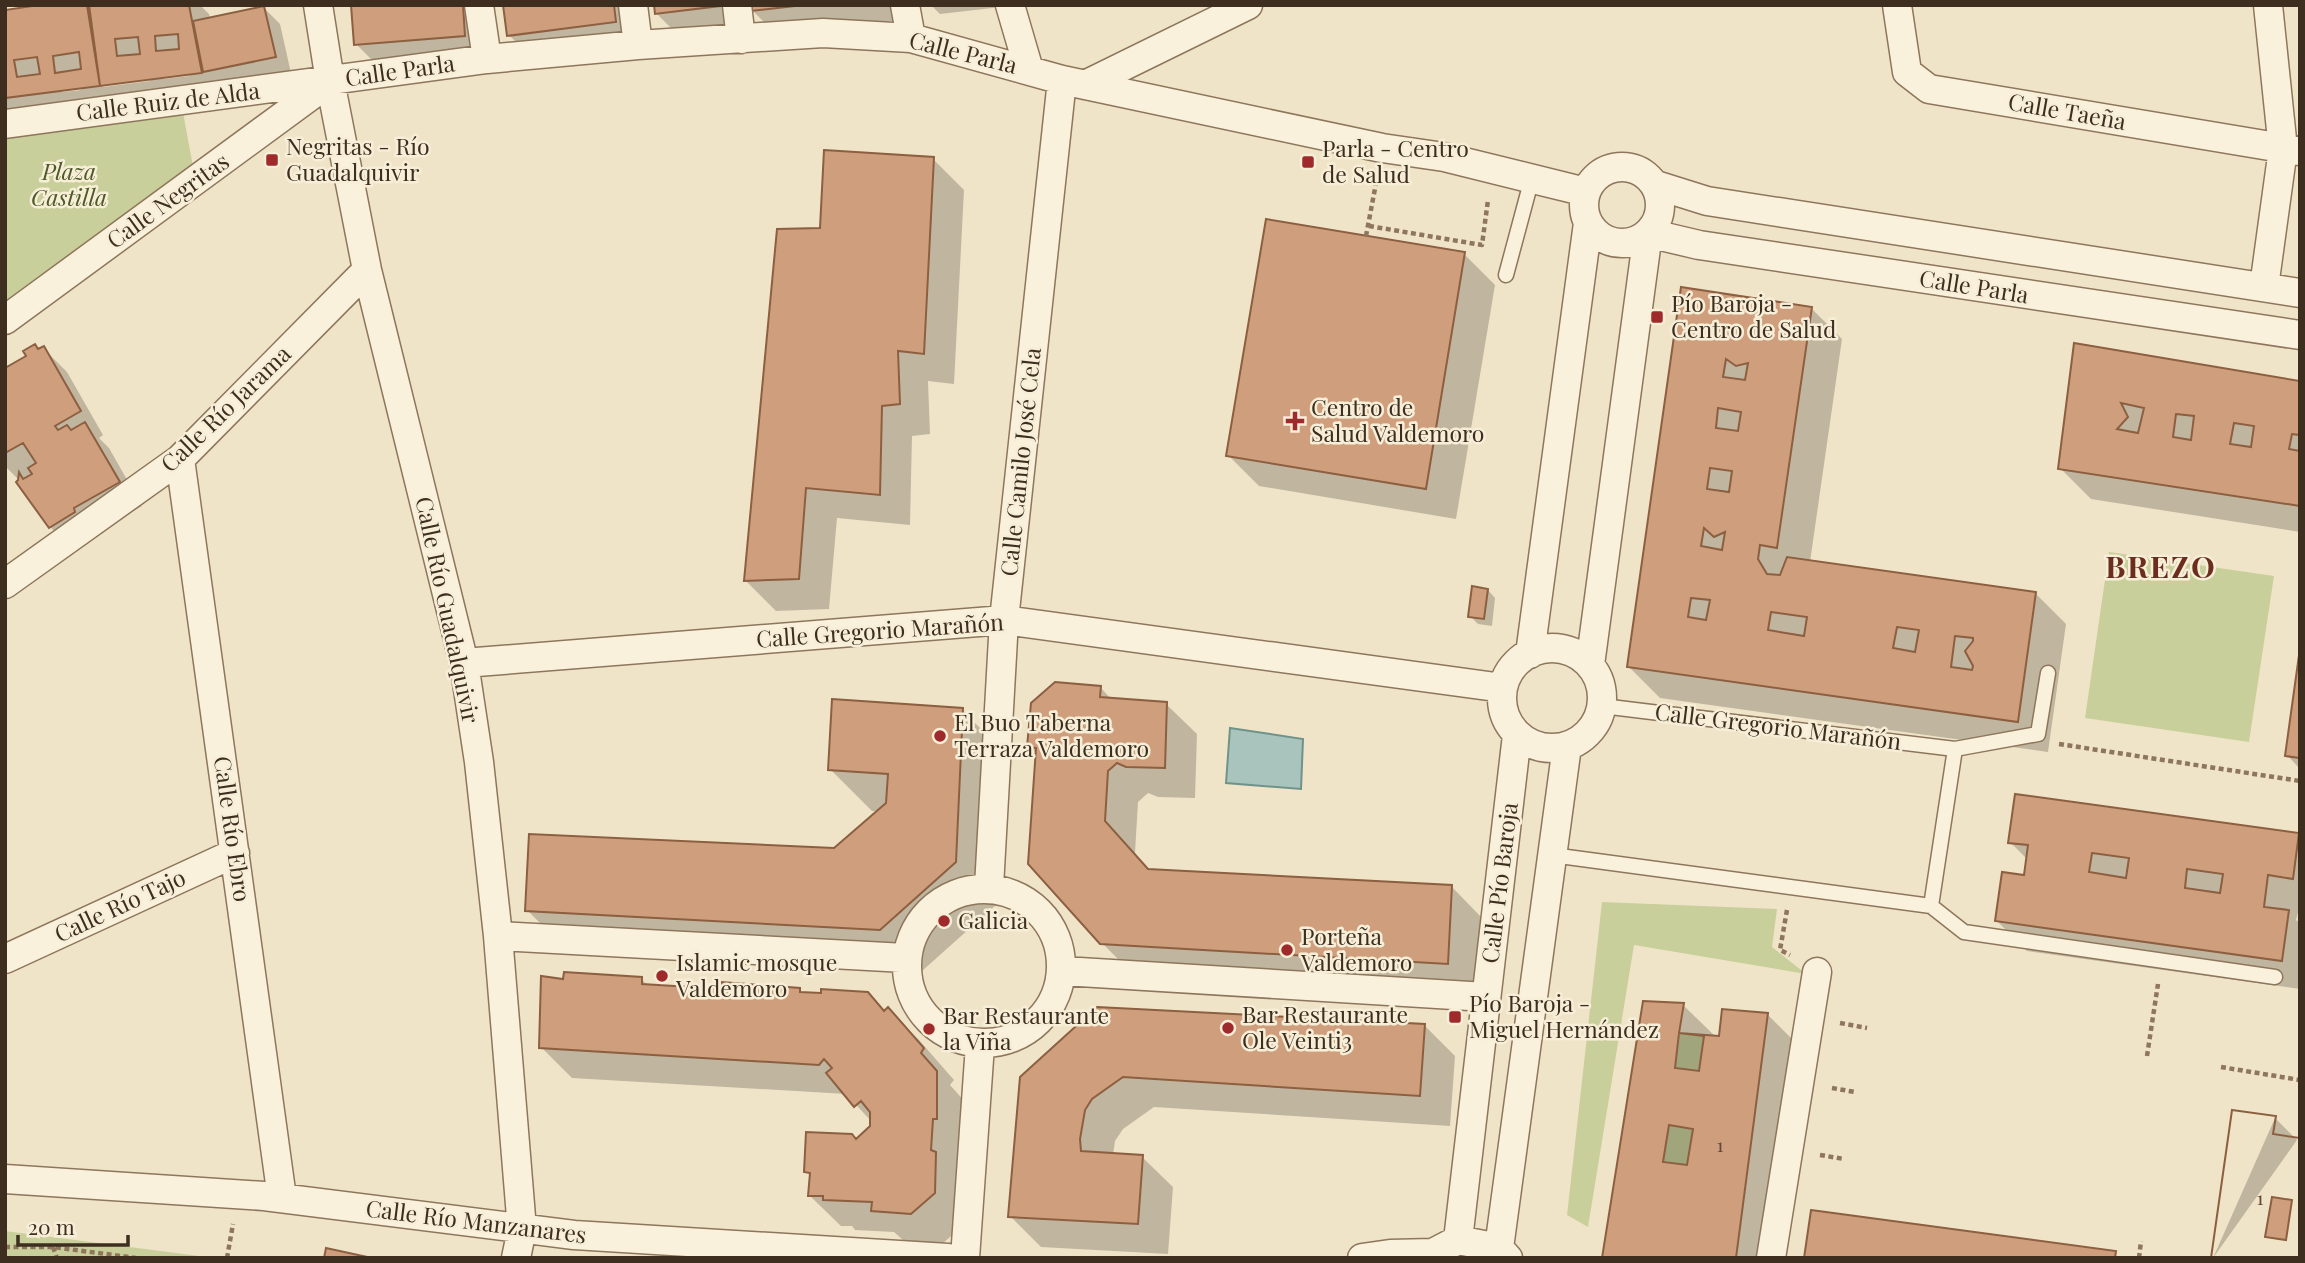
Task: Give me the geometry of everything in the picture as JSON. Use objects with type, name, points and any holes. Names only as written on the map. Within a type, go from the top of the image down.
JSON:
[{"type":"street","name":"Calle Río Guadalquivir","points":[[318,5],[367,270],[464,663],[479,762],[498,936],[522,1229],[516,1258]]},
{"type":"street","points":[[479,5],[487,59]]},
{"type":"street","points":[[633,5],[638,45]]},
{"type":"street","points":[[737,5],[741,39]]},
{"type":"street","points":[[905,5],[911,37]]},
{"type":"street","points":[[1010,5],[1029,69]]},
{"type":"street","points":[[1074,82],[1248,5]]},
{"type":"street","name":"Calle Taeña","points":[[1897,5],[1907,72],[1930,89],[2291,150]]},
{"type":"street","points":[[2264,287],[2291,150],[2268,5]]},
{"type":"street","name":"Calle Parla","points":[[330,81],[487,59],[638,45],[823,33],[911,37],[1074,82],[1382,148],[1444,157],[1586,192]]},
{"type":"street","name":"Calle Ruiz de Alda","points":[[5,124],[330,81]]},
{"type":"street","name":"Calle Negritas","points":[[5,320],[330,81]]},
{"type":"street","name":"Calle Camilo José Cela","points":[[989,887],[1004,620],[1074,82]]},
{"type":"street","points":[[1627,167],[1644,173],[1656,185],[1661,202],[1658,219],[1648,233],[1633,242],[1615,244],[1599,236],[1588,223],[1583,208],[1586,192],[1595,177],[1610,168],[1627,167]]},
{"type":"street","name":"Calle Parla","points":[[1656,185],[1707,201],[2300,293]]},
{"type":"street","points":[[1530,653],[1588,223]]},
{"type":"street","name":"Calle Parla","points":[[1648,233],[1699,245],[2300,335]]},
{"type":"street","points":[[1590,666],[1648,233]]},
{"type":"street","name":"Calle Río Jarama","points":[[5,584],[180,459],[367,270]]},
{"type":"street","name":"Calle Río Ebro","points":[[180,459],[282,1198]]},
{"type":"street","name":"Calle Gregorio Marañón","points":[[464,663],[1004,620],[1503,688]]},
{"type":"street","points":[[1546,648],[1562,649],[1577,655],[1590,666],[1598,677],[1602,706],[1590,731],[1567,746],[1541,747],[1517,735],[1507,721],[1502,705],[1503,688],[1508,674],[1517,662],[1530,653],[1546,648]]},
{"type":"street","name":"Calle Pío Baroja","points":[[1441,1250],[1486,996],[1517,735]]},
{"type":"street","name":"Calle Pío Baroja","points":[[1503,1253],[1567,746]]},
{"type":"street","name":"Calle Río Tajo","points":[[5,959],[235,853]]},
{"type":"street","points":[[989,887],[1024,899],[1061,947],[1063,971],[1052,1007],[1003,1043],[980,1045],[943,1034],[907,986],[905,958],[916,926],[965,890],[989,887]]},
{"type":"street","points":[[498,936],[905,958]]},
{"type":"street","points":[[1063,971],[1486,996]]},
{"type":"street","points":[[1771,1258],[1818,972]]},
{"type":"street","points":[[965,1258],[980,1045]]},
{"type":"street","name":"Calle Río Manzanares","points":[[5,1180],[282,1198],[574,1235],[948,1258]]},
{"type":"street","points":[[1362,1258],[1441,1250],[1503,1253]]},
{"type":"lane","points":[[1506,275],[1532,178]]},
{"type":"lane","name":"Calle Gregorio Marañón","points":[[1602,706],[1955,749],[2038,734],[2048,673]]},
{"type":"lane","points":[[1931,906],[1955,749]]},
{"type":"lane","points":[[1552,855],[1931,906],[1964,932],[2275,977]]},
{"type":"path","points":[[1369,226],[1482,245],[1493,170]]},
{"type":"path","points":[[1366,236],[1370,215]]},
{"type":"path","points":[[2015,737],[2300,782]]},
{"type":"path","points":[[1792,887],[1780,950],[1818,972]]},
{"type":"path","points":[[2147,1056],[2162,961]]},
{"type":"path","points":[[2221,1067],[2300,1080]]},
{"type":"path","points":[[2139,1258],[2141,1241]]},
{"type":"path","points":[[5,1247],[53,1247],[96,1255],[136,1258]]},
{"type":"path","points":[[53,1247],[57,1258]]},
{"type":"green space","name":"Plaza Castilla","points":[[182,107],[194,172],[5,310],[5,131]]},
{"type":"green space","points":[[2109,552],[2274,576],[2249,742],[2085,718]]},
{"type":"green space","points":[[1602,902],[1777,909],[1772,947],[1806,974],[1634,945],[1588,1227],[1567,1215]]},
{"type":"green space","points":[[1679,1033],[1704,1036],[1699,1071],[1675,1068]]},
{"type":"green space","points":[[1669,1125],[1693,1129],[1687,1165],[1663,1162]]},
{"type":"green space","points":[[5,1231],[215,1258],[5,1258]]},
{"type":"water","points":[[1230,728],[1303,739],[1301,789],[1226,783]]},
{"type":"building","points":[[39,5],[87,5],[100,86],[5,98],[5,10]],"holes":[[[79,52],[81,69],[55,73],[53,56]],[[37,57],[40,74],[17,77],[14,60]]]},
{"type":"building","points":[[89,5],[189,5],[202,73],[100,86]],"holes":[[[178,34],[179,49],[156,51],[155,36]],[[138,37],[140,54],[117,56],[115,39]]]},
{"type":"building","points":[[351,5],[463,5],[465,36],[354,45]]},
{"type":"building","points":[[503,5],[614,5],[616,22],[507,36]]},
{"type":"building","points":[[654,5],[720,5],[720,6],[655,14]]},
{"type":"building","points":[[751,5],[804,5],[751,11]]},
{"type":"building","points":[[264,6],[276,57],[203,72],[193,21]]},
{"type":"building","points":[[824,150],[934,157],[924,354],[898,351],[900,404],[882,406],[880,495],[806,488],[799,579],[744,581],[777,229],[820,228]]},
{"type":"building","points":[[1266,219],[1465,252],[1426,489],[1226,456]]},
{"type":"building","points":[[1681,287],[1812,307],[1777,548],[1760,545],[1758,559],[1767,574],[1780,575],[1787,557],[2036,592],[2018,722],[1627,667]],"holes":[[[1726,359],[1736,366],[1748,363],[1745,380],[1723,377]],[[1718,408],[1741,412],[1738,431],[1716,428]],[[1710,468],[1732,471],[1729,492],[1707,489]],[[1704,528],[1714,537],[1725,532],[1722,550],[1701,546]],[[1691,598],[1710,600],[1706,620],[1688,617]],[[1771,612],[1807,617],[1804,636],[1768,630]],[[1897,627],[1919,630],[1915,652],[1893,648]],[[1955,636],[1973,638],[1965,651],[1973,666],[1972,670],[1951,667]]]},
{"type":"building","points":[[2074,343],[2300,381],[2300,435],[2292,434],[2289,449],[2300,451],[2300,506],[2058,469]],"holes":[[[2121,403],[2144,408],[2138,433],[2117,429],[2128,417]],[[2176,414],[2194,416],[2191,440],[2173,437]],[[2234,423],[2254,426],[2251,447],[2230,444]]]},
{"type":"building","points":[[35,344],[38,349],[44,346],[81,411],[55,426],[58,430],[67,425],[71,430],[85,422],[120,482],[74,508],[75,512],[49,528],[16,482],[19,472],[23,479],[32,474],[28,468],[36,463],[23,443],[5,453],[5,368],[26,356],[23,351]]},
{"type":"building","points":[[1472,586],[1488,589],[1484,619],[1468,617]]},
{"type":"building","points":[[2300,648],[2300,758],[2285,756]]},
{"type":"building","points":[[1055,682],[1101,686],[1100,697],[1167,702],[1165,768],[1126,767],[1117,763],[1108,771],[1105,821],[1148,869],[1452,885],[1448,964],[1100,944],[1028,864],[1036,748],[1027,747],[1031,703]]},
{"type":"building","points":[[832,699],[963,708],[956,862],[880,930],[525,911],[529,834],[834,848],[886,803],[888,774],[828,770]]},
{"type":"building","points":[[2015,794],[2299,833],[2293,879],[2268,875],[2264,907],[2289,910],[2282,961],[1995,921],[2002,872],[2024,875],[2028,845],[2008,843]],"holes":[[[2092,853],[2129,858],[2126,878],[2089,872]],[[2187,869],[2223,874],[2220,893],[2185,888]]]},
{"type":"building","points":[[564,972],[642,977],[642,984],[723,989],[722,982],[800,988],[800,992],[821,993],[821,989],[868,992],[884,1011],[888,1007],[924,1048],[921,1053],[937,1071],[937,1119],[933,1119],[931,1150],[936,1152],[935,1193],[911,1214],[871,1211],[872,1202],[823,1200],[823,1196],[808,1196],[810,1173],[804,1172],[806,1132],[852,1134],[856,1139],[870,1126],[870,1112],[861,1101],[854,1107],[826,1073],[832,1068],[824,1059],[819,1065],[539,1048],[541,976],[563,979]]},
{"type":"building","points":[[1643,1001],[1684,1003],[1679,1033],[1719,1036],[1722,1009],[1768,1013],[1736,1258],[1602,1258]],"holes":[[[1679,1033],[1704,1036],[1699,1071],[1675,1068]],[[1669,1125],[1693,1129],[1687,1165],[1663,1162]]]},
{"type":"building","points":[[1097,1007],[1425,1024],[1420,1096],[1123,1077],[1092,1099],[1085,1110],[1080,1139],[1081,1151],[1143,1155],[1138,1224],[1008,1217],[1020,1077]]},
{"type":"building","points":[[2232,1110],[2276,1116],[2273,1134],[2300,1138],[2300,1258],[2211,1258]],"holes":[[[2272,1197],[2292,1200],[2286,1240],[2265,1237]]]},
{"type":"building","points":[[2232,1110],[2276,1116],[2273,1134],[2300,1138],[2300,1258],[2211,1258]]},
{"type":"building","points":[[1811,1210],[2116,1251],[2115,1258],[1804,1258]]},
{"type":"building","points":[[326,1248],[372,1258],[324,1258]]},
{"type":"place","name":"Negritas - Río Guadalquivir","points":[[272,160]]},
{"type":"place","name":"Parla - Centro de Salud","points":[[1308,162]]},
{"type":"place","name":"Pío Baroja - Centro de Salud","points":[[1657,317]]},
{"type":"place","name":"Centro de Salud Valdemoro","points":[[1295,421]]},
{"type":"place","name":"El Buo Taberna Terraza Valdemoro","points":[[940,736]]},
{"type":"place","name":"Galicia","points":[[944,921]]},
{"type":"place","name":"Porteña Valdemoro","points":[[1287,950]]},
{"type":"place","name":"Islamic mosque Valdemoro","points":[[662,976]]},
{"type":"place","name":"Pío Baroja - Miguel Hernández","points":[[1455,1017]]},
{"type":"place","name":"Bar Restaurante Ole Veinti3","points":[[1228,1028]]},
{"type":"place","name":"Bar Restaurante la Viña","points":[[929,1029]]},
{"type":"district","name":"BREZO","points":[[2161,568]]}]
